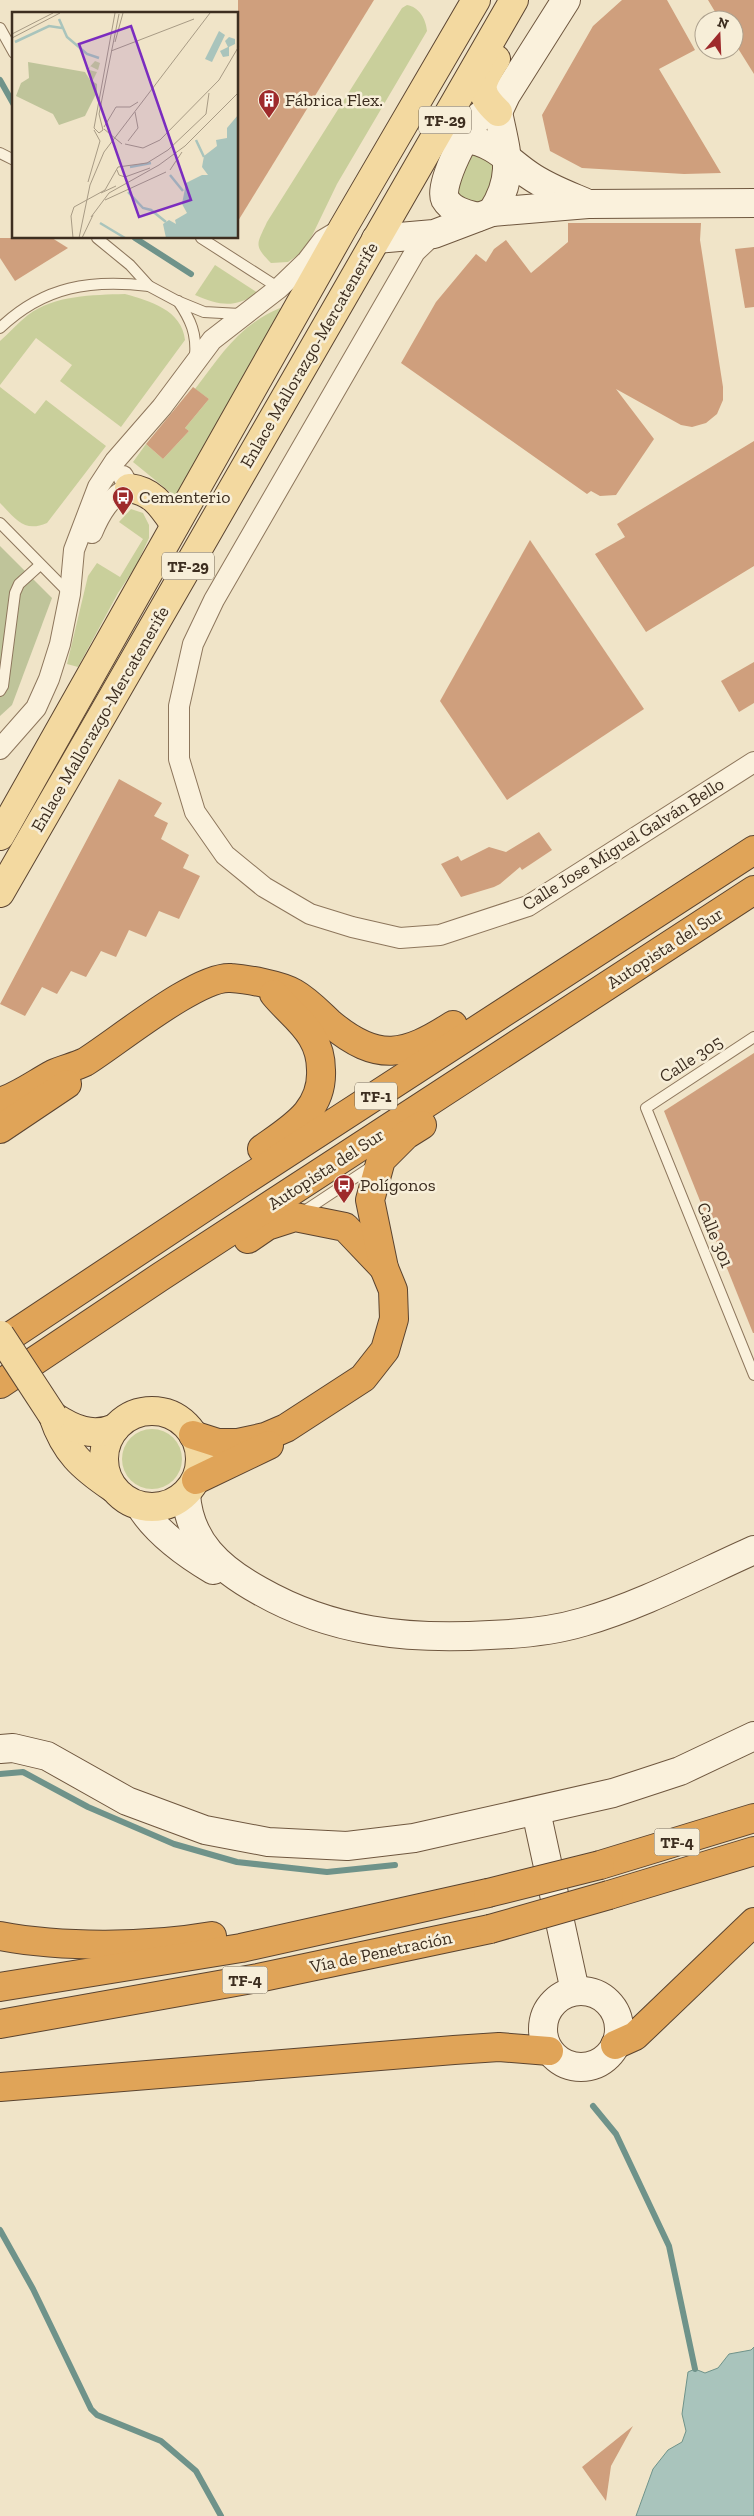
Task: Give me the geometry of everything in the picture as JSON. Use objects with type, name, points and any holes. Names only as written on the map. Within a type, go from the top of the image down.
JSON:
[{"type":"highway","name":"Autopista del Sur","points":[[0,1344],[241,1183],[754,850]]},
{"type":"highway","name":"Autopista del Sur","points":[[0,1384],[160,1277],[754,890]]},
{"type":"highway","points":[[0,1102],[12,1098],[12,1090],[83,1063],[198,987],[229,978],[291,991],[310,1004],[347,1037],[378,1051],[400,1050],[425,1043],[467,1016],[500,1016]]},
{"type":"highway","points":[[241,1183],[249,1158],[296,1124],[308,1112],[317,1101],[322,1080],[321,1062],[312,1036],[267,985]]},
{"type":"highway","points":[[194,1435],[218,1443],[238,1443],[265,1437],[286,1428],[363,1378],[385,1350],[394,1319],[393,1290],[384,1268],[370,1200],[381,1160],[406,1135],[481,1087],[490,1062]]},
{"type":"highway","points":[[0,1128],[68,1083],[83,1063]]},
{"type":"highway","points":[[160,1277],[189,1277],[268,1226],[295,1217],[345,1227],[384,1268]]},
{"type":"highway","points":[[191,1487],[264,1449],[286,1428]]},
{"type":"highway","name":"Vía de Penetración","points":[[0,1987],[241,1948],[366,1922],[600,1865],[754,1818]]},
{"type":"highway","name":"Vía de Penetración","points":[[0,2024],[258,1978],[490,1929],[754,1851]]},
{"type":"highway","points":[[0,1936],[54,1942],[163,1942],[207,1937],[320,1915],[366,1922]]},
{"type":"highway","points":[[615,2045],[635,2036],[754,1922]]},
{"type":"highway","points":[[0,2087],[454,2050],[499,2048],[550,2051]]},
{"type":"main road","name":"Enlace Mallorazgo-Mercatenerife","points":[[0,836],[343,228],[476,0]]},
{"type":"main road","name":"Enlace Mallorazgo-Mercatenerife","points":[[0,893],[514,0]]},
{"type":"main road","points":[[498,112],[484,98],[482,83],[530,0]]},
{"type":"main road","points":[[129,488],[141,489],[157,499],[175,525]]},
{"type":"main road","points":[[0,1335],[53,1416],[60,1438],[87,1470],[125,1499],[140,1506],[157,1507],[173,1503],[191,1487],[200,1464],[199,1449],[194,1435],[177,1419],[156,1412],[141,1412],[103,1434],[77,1430],[53,1416]]},
{"type":"main road","points":[[113,1488],[106,1473],[104,1456],[107,1441],[115,1428]]},
{"type":"street","points":[[376,239],[434,234],[485,214],[502,196],[508,176],[507,156],[498,112],[506,95],[566,0]]},
{"type":"street","points":[[498,112],[482,114],[475,122],[446,175],[443,188],[445,199],[457,211],[485,214],[588,204],[754,203]]},
{"type":"street","points":[[466,138],[477,140],[507,156],[527,174],[550,188],[588,204]]},
{"type":"street","points":[[0,748],[36,708],[60,644],[70,594],[74,550],[98,488],[115,461],[162,407],[212,340],[279,288],[307,261],[323,240],[343,228]]},
{"type":"street","name":"Calle Jose Miguel Galván Bello","points":[[434,234],[415,252],[214,600],[193,644],[179,706],[179,759],[195,812],[225,855],[264,887],[310,914],[352,927],[400,938],[440,935],[528,906],[754,762]]},
{"type":"street","points":[[70,594],[96,523],[110,500],[117,493],[129,488],[115,461]]},
{"type":"street","points":[[191,1487],[187,1512],[197,1535],[211,1556],[240,1580]]},
{"type":"street","points":[[140,1506],[148,1520],[211,1569],[240,1580],[295,1608],[368,1631],[401,1636],[440,1638],[519,1634],[582,1622],[623,1608],[754,1550]]},
{"type":"street","points":[[0,1750],[13,1748],[47,1756],[127,1801],[176,1821],[231,1837],[268,1842],[347,1846],[382,1843],[536,1811],[648,1782],[688,1768],[754,1736]]},
{"type":"street","points":[[536,1811],[575,1991]]},
{"type":"street","points":[[575,1991],[598,1995],[611,2006],[618,2022],[619,2034],[615,2045],[602,2060],[584,2066],[571,2066],[559,2060],[550,2051],[543,2033],[546,2014],[552,2003],[563,1995],[575,1991]]},
{"type":"lane","points":[[0,28],[12,49]]},
{"type":"lane","points":[[0,154],[12,159]]},
{"type":"lane","points":[[98,239],[130,265],[149,286],[177,301],[204,312],[221,315],[245,314]]},
{"type":"lane","points":[[203,239],[279,288]]},
{"type":"lane","points":[[0,328],[24,307],[64,290],[110,282],[149,286]]},
{"type":"lane","points":[[177,301],[188,315],[194,329],[194,364]]},
{"type":"lane","points":[[0,524],[70,594]]},
{"type":"lane","points":[[0,691],[3,686],[15,593],[19,584],[40,565]]},
{"type":"lane","name":"Calle 305","points":[[646,1108],[754,1037]]},
{"type":"lane","name":"Calle 301","points":[[646,1108],[754,1375]]},
{"type":"lane","points":[[295,1217],[381,1160]]},
{"type":"green space","points":[[407,5],[415,8],[421,14],[427,31],[337,184],[309,242],[301,253],[288,262],[271,263],[261,252],[258,244],[267,222],[402,8]]},
{"type":"green space","points":[[484,151],[498,170],[490,196],[477,204],[465,202],[455,191],[467,153]]},
{"type":"green space","points":[[215,265],[258,293],[242,301],[227,304],[195,295]]},
{"type":"green space","points":[[125,294],[154,304],[171,314],[183,330],[185,340],[121,427],[60,381],[72,365],[36,338],[0,385],[0,341],[28,315],[50,303],[74,297]]},
{"type":"green space","points":[[280,308],[282,311],[176,497],[133,462],[146,444],[163,459],[189,431],[185,428],[209,399],[195,389],[213,364],[242,332],[253,323]]},
{"type":"green space","points":[[0,387],[35,414],[46,400],[106,446],[47,523],[39,526],[21,523],[0,503]]},
{"type":"green space","points":[[131,509],[143,513],[149,525],[149,538],[136,566],[118,593],[78,667],[67,664],[88,576],[97,563],[120,577],[143,539],[119,522]]},
{"type":"green space","points":[[0,546],[52,598],[12,705],[0,716]]},
{"type":"green space","points":[[152,1429],[169,1434],[177,1442],[182,1459],[177,1476],[169,1484],[152,1489],[135,1484],[127,1476],[122,1459],[127,1442],[135,1434]]},
{"type":"water","points":[[754,2347],[754,2516],[636,2516],[653,2469],[668,2450],[682,2442],[686,2431],[682,2414],[688,2372],[695,2369],[705,2373],[718,2368],[729,2354],[751,2350]]},
{"type":"building","name":"Fábrica Flex.","points":[[238,0],[374,0],[239,219],[239,12]]},
{"type":"building","points":[[622,0],[667,0],[694,51],[659,69],[721,173],[684,174],[582,168],[550,151],[542,115],[593,26]]},
{"type":"building","points":[[708,0],[754,0],[754,74],[744,58],[744,10],[714,10]]},
{"type":"building","points":[[568,223],[701,223],[700,240],[723,387],[723,400],[717,414],[706,423],[692,427],[681,425],[616,389],[654,439],[616,495],[600,496],[591,491],[587,494],[401,363],[436,302],[476,254],[486,262],[494,249],[506,240],[531,273],[568,242]]},
{"type":"building","points":[[0,238],[54,239],[68,248],[15,281],[0,258]]},
{"type":"building","points":[[754,247],[754,307],[745,308],[735,249]]},
{"type":"building","points":[[193,387],[209,399],[185,428],[189,431],[163,459],[146,444]]},
{"type":"building","points":[[754,441],[754,566],[646,632],[595,554],[625,537],[617,524]]},
{"type":"building","points":[[530,540],[644,709],[507,800],[440,701]]},
{"type":"building","points":[[754,662],[754,703],[739,712],[721,681]]},
{"type":"building","points":[[119,779],[162,803],[154,816],[168,823],[161,839],[189,855],[183,868],[200,876],[179,919],[159,911],[146,937],[129,930],[116,957],[101,951],[86,977],[71,971],[57,994],[42,987],[25,1016],[0,1004]]},
{"type":"building","points":[[539,832],[552,850],[522,870],[520,867],[494,887],[461,897],[441,864],[458,856],[461,861],[489,847],[506,852]]},
{"type":"building","points":[[754,1053],[754,1333],[753,1333],[664,1111]]},
{"type":"building","points":[[633,2426],[611,2466],[606,2501],[582,2467]]},
{"type":"waterway","points":[[0,80],[12,101]]},
{"type":"waterway","points":[[137,239],[191,274]]},
{"type":"waterway","points":[[0,1774],[23,1772],[88,1807],[174,1844],[237,1862],[327,1872],[395,1865]]},
{"type":"waterway","points":[[593,2106],[616,2134],[669,2246],[695,2369]]},
{"type":"waterway","points":[[0,2230],[33,2289],[91,2409],[97,2415],[161,2441],[196,2471],[221,2516]]},
{"type":"place","name":"Fábrica Flex.","points":[[269,119]]},
{"type":"place","name":"Cementerio","points":[[123,516]]},
{"type":"place","name":"Polígonos","points":[[344,1204]]}]
